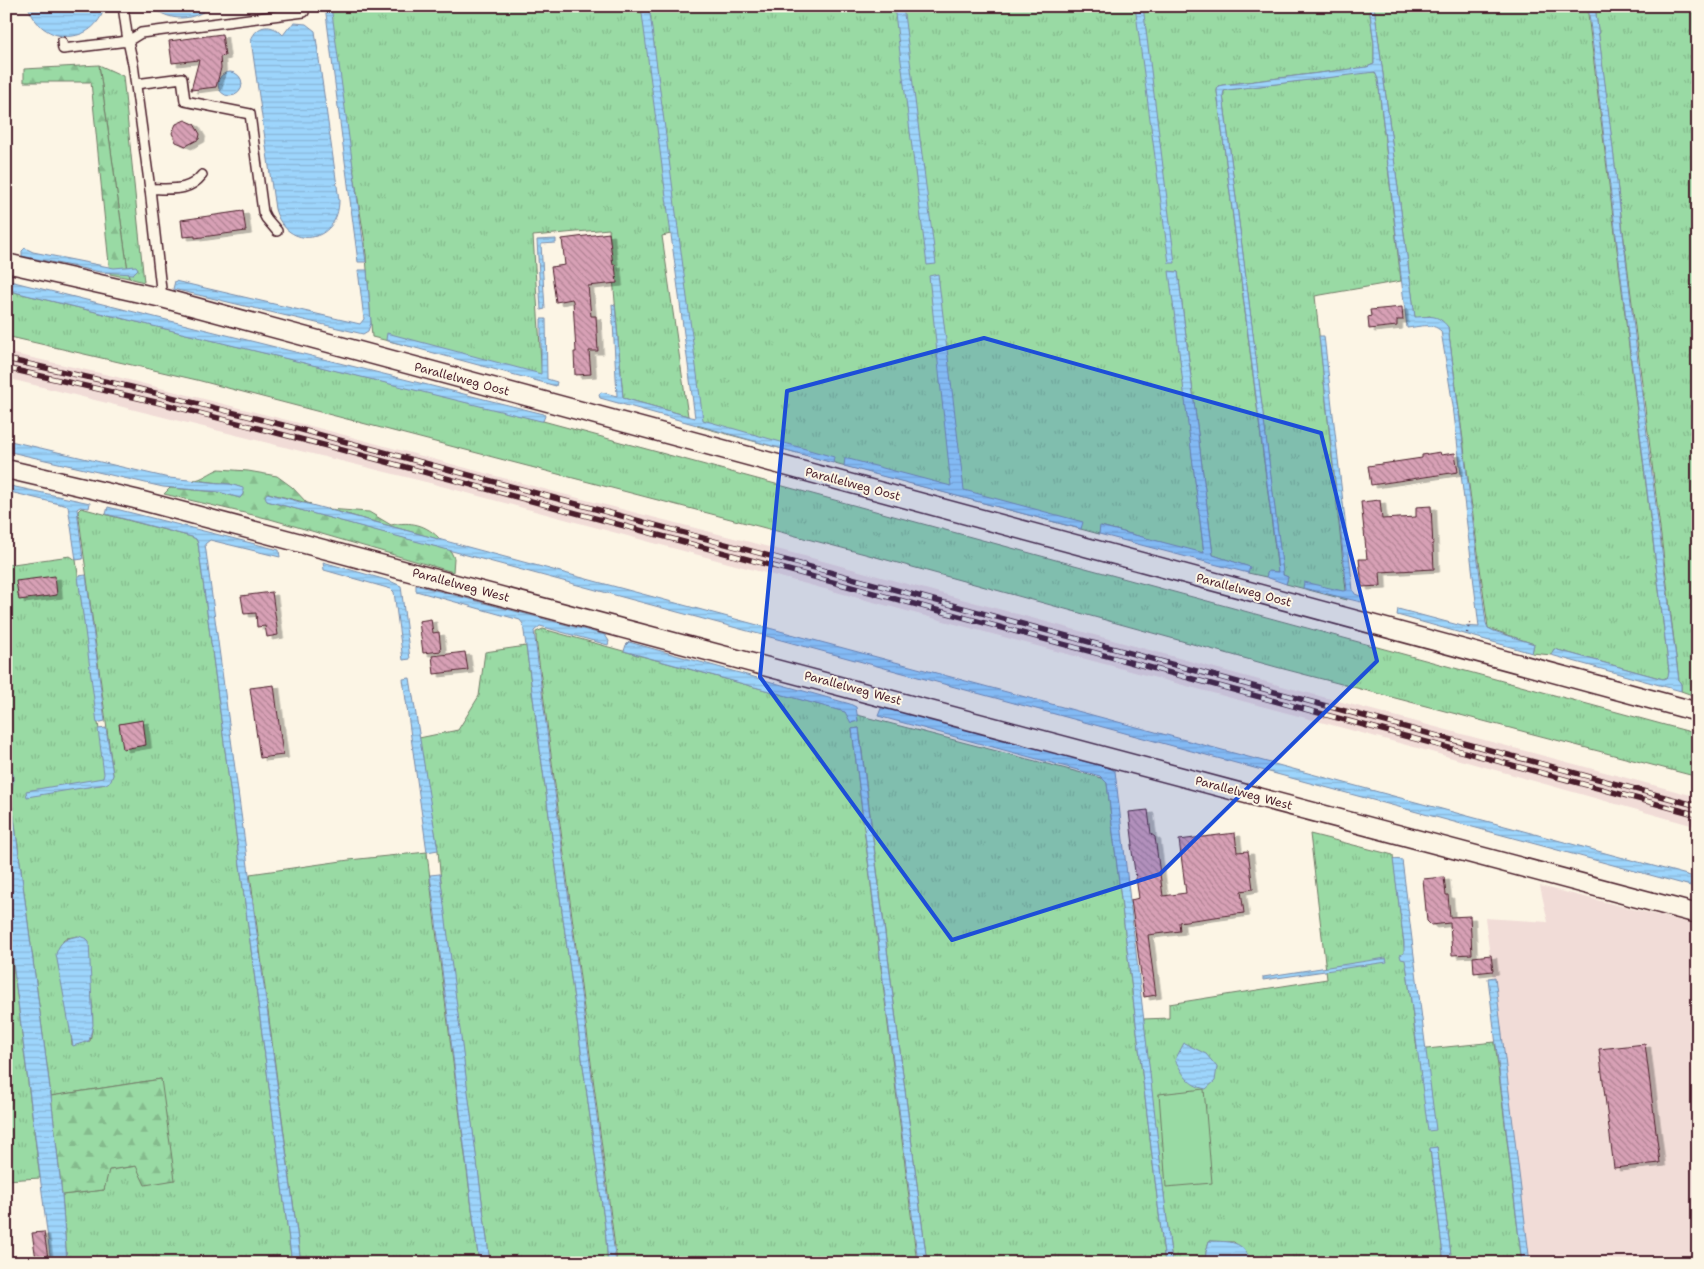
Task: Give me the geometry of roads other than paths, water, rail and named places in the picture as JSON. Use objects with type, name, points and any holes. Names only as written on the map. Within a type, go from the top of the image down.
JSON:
[{"type":"street","name":"Parallelweg Oost","points":[[6,263],[162,298],[1698,712]]},
{"type":"street","name":"Parallelweg West","points":[[6,469],[150,502],[1698,914]]},
{"type":"lane","points":[[123,6],[134,64],[162,298]]},
{"type":"lane","points":[[62,42],[63,49],[128,40],[141,33],[304,12]]},
{"type":"lane","points":[[136,84],[182,78],[185,101],[250,114],[263,212],[277,231]]},
{"type":"lane","points":[[150,188],[184,188],[191,186],[202,175]]},
{"type":"water","points":[[28,6],[105,6],[99,19],[90,29],[79,35],[67,36],[55,34],[44,29],[35,19]]},
{"type":"water","points":[[151,6],[211,6],[197,15],[181,18],[165,15]]},
{"type":"water","points":[[325,6],[331,6],[366,262],[358,262]]},
{"type":"water","points":[[641,6],[649,6],[703,420],[834,457],[833,463],[600,398],[601,392],[617,396],[612,304],[615,305],[623,398],[695,418]]},
{"type":"water","points":[[894,6],[903,6],[936,264],[927,265]]},
{"type":"water","points":[[1135,6],[1143,6],[1175,263],[1169,263]]},
{"type":"water","points":[[1369,6],[1374,6],[1415,317],[1429,316],[1437,318],[1448,327],[1486,623],[1488,628],[1494,631],[1534,644],[1532,653],[1397,615],[1398,609],[1462,626],[1479,627],[1453,406],[1441,331],[1429,326],[1407,328],[1378,79],[1375,72],[1227,90],[1224,91],[1223,95],[1283,575],[1288,577],[1286,584],[1266,577],[1268,571],[1278,572],[1277,561],[1217,91],[1218,86],[1223,85],[1367,67],[1374,64],[1374,44]]},
{"type":"water","points":[[1588,6],[1595,6],[1648,442],[1681,691],[1551,655],[1554,649],[1663,679],[1668,677],[1669,671]]},
{"type":"water","points":[[295,23],[306,24],[315,31],[339,200],[337,215],[331,226],[322,234],[312,237],[301,237],[290,232],[281,223],[275,209],[251,40],[261,28],[274,28],[283,35]]},
{"type":"water","points":[[230,72],[235,73],[241,79],[241,89],[235,95],[230,96],[225,95],[219,89],[218,84],[219,79],[225,73]]},
{"type":"water","points":[[556,239],[556,243],[541,244],[545,309],[541,310],[537,240]]},
{"type":"water","points":[[25,248],[33,252],[114,268],[136,266],[138,269],[133,274],[100,272],[22,256],[22,251]]},
{"type":"water","points":[[358,270],[367,270],[371,323],[368,331],[363,334],[173,289],[175,281],[360,324],[364,319]]},
{"type":"water","points":[[1169,271],[1178,272],[1213,555],[1250,567],[1248,573],[1099,534],[1100,526],[1204,553]]},
{"type":"water","points":[[938,274],[964,490],[1083,522],[1081,529],[844,466],[845,458],[951,486],[929,276]]},
{"type":"water","points":[[6,280],[544,414],[545,416],[543,421],[541,421],[6,290]]},
{"type":"water","points":[[541,319],[546,319],[547,379],[557,382],[556,386],[386,340],[387,333],[541,374]]},
{"type":"water","points":[[1319,336],[1324,336],[1353,590],[1355,594],[1363,597],[1361,602],[1303,588],[1304,582],[1343,591],[1347,590]]},
{"type":"water","points":[[6,440],[169,478],[230,484],[243,488],[243,494],[240,498],[219,492],[163,487],[6,451]]},
{"type":"water","points":[[6,485],[90,503],[89,508],[80,507],[77,509],[83,559],[76,560],[68,506],[6,491]]},
{"type":"water","points":[[267,493],[1698,878],[1698,888],[267,501],[265,496]]},
{"type":"water","points":[[108,507],[279,550],[280,557],[210,540],[205,544],[301,1263],[292,1263],[198,543],[192,537],[106,514]]},
{"type":"water","points":[[323,562],[390,581],[401,586],[410,659],[403,660],[394,592],[391,589],[324,570]]},
{"type":"water","points":[[86,575],[105,721],[97,723],[78,576]]},
{"type":"water","points":[[416,585],[605,635],[609,641],[608,645],[540,626],[534,631],[616,1263],[608,1263],[605,1227],[523,624],[520,620],[416,591]]},
{"type":"water","points":[[629,642],[850,704],[856,707],[858,721],[851,723],[845,712],[624,651]]},
{"type":"water","points":[[410,678],[438,850],[427,852],[403,679]]},
{"type":"water","points":[[882,706],[1115,771],[1172,1263],[1165,1263],[1107,783],[1100,776],[878,716]]},
{"type":"water","points":[[106,728],[113,775],[111,781],[106,784],[27,797],[26,791],[103,778],[98,729]]},
{"type":"water","points":[[859,728],[927,1263],[918,1263],[852,729]]},
{"type":"water","points":[[6,741],[10,766],[14,777],[11,795],[51,1096],[62,1195],[67,1263],[51,1263],[6,907]]},
{"type":"water","points":[[1393,859],[1402,860],[1436,1130],[1428,1131],[1407,970],[1405,960],[1401,959],[1400,955],[1404,953],[1404,943]]},
{"type":"water","points":[[440,874],[490,1263],[479,1263],[430,875]]},
{"type":"water","points":[[79,936],[89,941],[93,1025],[89,1041],[73,1046],[56,954],[59,946],[64,941]]},
{"type":"water","points":[[1386,958],[1387,962],[1263,980],[1263,977]]},
{"type":"water","points":[[1495,977],[1530,1263],[1522,1263],[1488,978]]},
{"type":"water","points":[[1184,1043],[1206,1054],[1217,1067],[1215,1081],[1206,1089],[1190,1082],[1175,1060]]},
{"type":"water","points":[[1437,1147],[1452,1263],[1444,1263],[1430,1148]]},
{"type":"water","points":[[1209,1241],[1235,1243],[1244,1250],[1252,1263],[1205,1263]]},
{"type":"railway","points":[[6,359],[131,387],[291,427],[1698,806]]},
{"type":"railway","points":[[6,368],[160,403],[331,447],[1698,815]]}]
